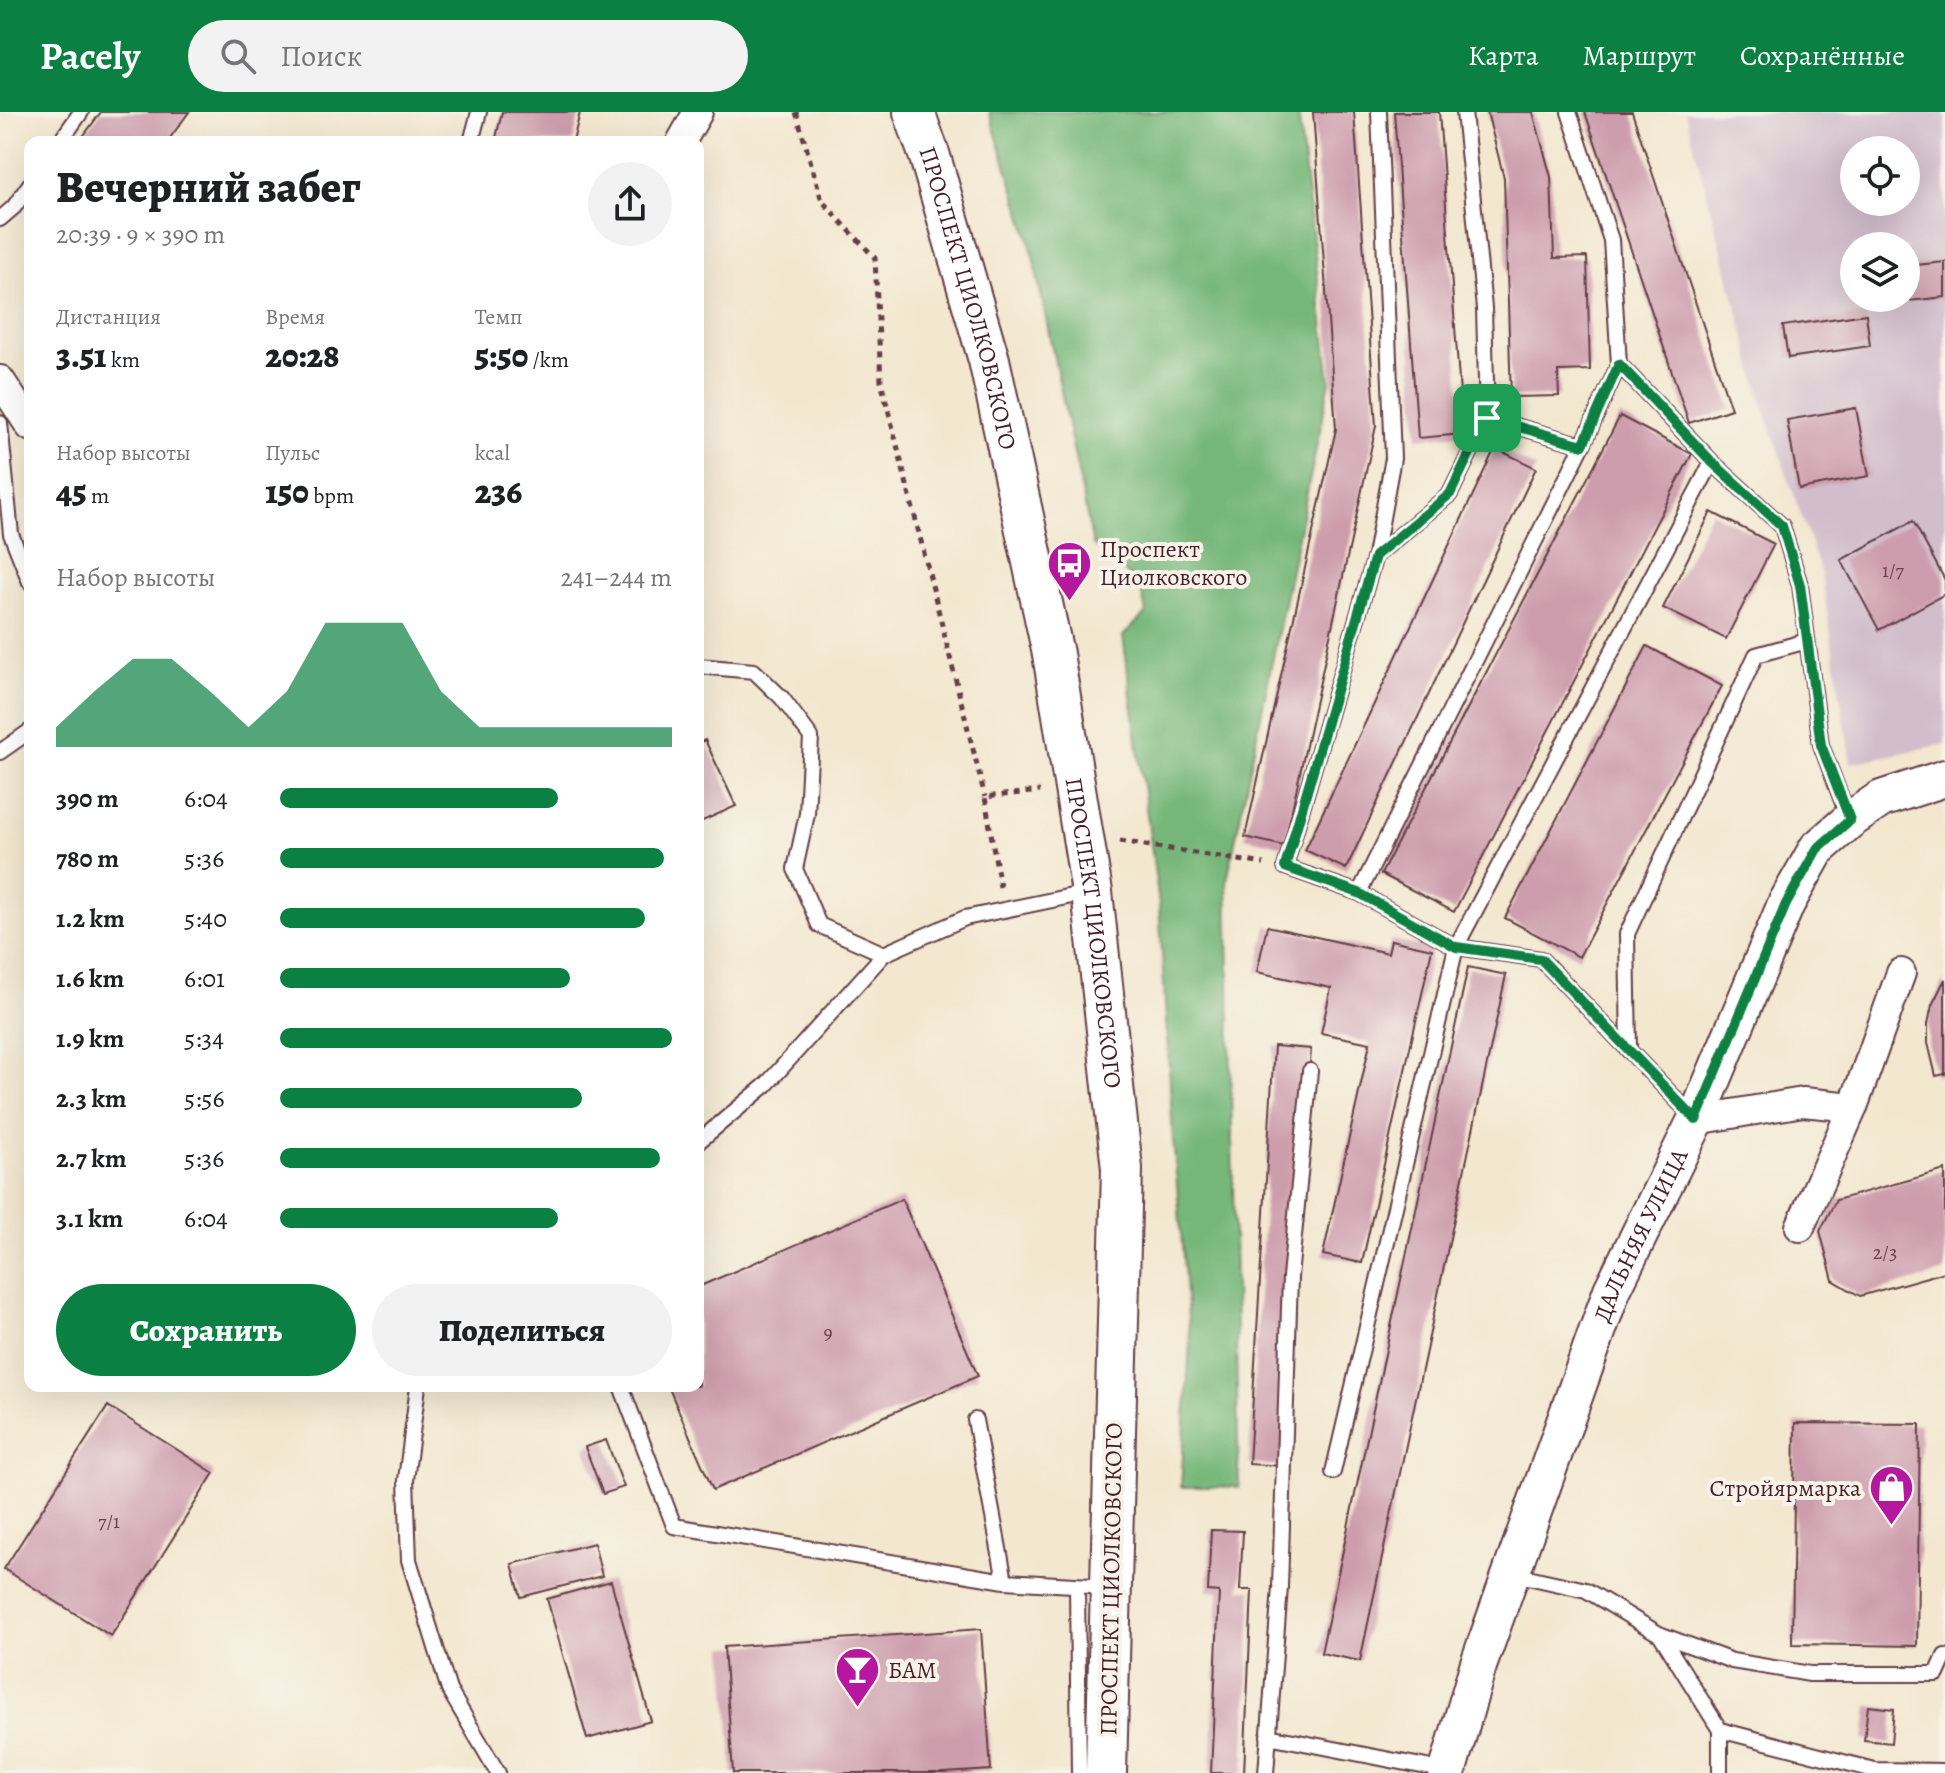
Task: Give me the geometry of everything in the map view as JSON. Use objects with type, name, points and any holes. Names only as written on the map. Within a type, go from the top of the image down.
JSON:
[{"type":"main road","name":"ПРОСПЕКТ ЦИОЛКОВСКОГО","points":[[914,112],[989,360],[1053,654],[1092,892],[1122,1169],[1094,1586],[1106,1773]]},
{"type":"street","points":[[684,136],[698,112]]},
{"type":"street","points":[[0,380],[24,417]]},
{"type":"street","name":"ДАЛЬНЯЯ УЛИЦА","points":[[1447,1772],[1478,1666],[1612,1290],[1696,1120],[1786,904],[1817,849],[1850,820],[1881,799],[1945,778]]},
{"type":"street","points":[[1800,1227],[1853,1107],[1901,973]]},
{"type":"street","points":[[1696,1120],[1803,1102],[1853,1107]]},
{"type":"lane","points":[[64,136],[81,112]]},
{"type":"lane","points":[[473,136],[479,112]]},
{"type":"lane","points":[[1379,112],[1393,458],[1375,556],[1285,867],[1359,893],[1456,947],[1541,959],[1696,1120]]},
{"type":"lane","points":[[1375,556],[1450,494],[1487,418],[1484,308],[1464,112]]},
{"type":"lane","points":[[1359,893],[1583,445],[1619,364],[1611,240],[1569,112]]},
{"type":"lane","points":[[0,219],[24,193]]},
{"type":"lane","points":[[1619,364],[1712,462],[1782,526],[1800,585],[1821,745],[1850,820]]},
{"type":"lane","points":[[1487,418],[1583,445]]},
{"type":"lane","points":[[0,423],[11,534],[24,567]]},
{"type":"lane","points":[[1333,1472],[1456,947],[1712,462]]},
{"type":"lane","points":[[1629,1051],[1627,934],[1756,655],[1807,641]]},
{"type":"lane","points":[[704,667],[754,671],[782,698],[811,737],[807,814],[795,869],[819,925],[884,954]]},
{"type":"lane","points":[[0,752],[24,735]]},
{"type":"lane","points":[[704,1137],[766,1085],[884,954],[965,918],[1092,892]]},
{"type":"lane","points":[[1266,1773],[1280,1587],[1290,1277],[1310,1071]]},
{"type":"lane","points":[[417,1392],[406,1480],[409,1560],[449,1690],[498,1773]]},
{"type":"lane","points":[[623,1392],[674,1526],[1005,1581],[1094,1586],[1079,1773]]},
{"type":"lane","points":[[975,1420],[1005,1581]]},
{"type":"lane","points":[[1510,1573],[1586,1590],[1659,1634],[1732,1661],[1810,1674],[1937,1674],[1945,1656]]},
{"type":"lane","points":[[1659,1634],[1720,1730],[1720,1773]]},
{"type":"lane","points":[[1720,1730],[1874,1770],[1945,1771]]},
{"type":"lane","points":[[1268,1736],[1447,1772]]},
{"type":"path","points":[[796,112],[822,201],[875,258],[881,381],[985,797]]},
{"type":"path","points":[[1083,835],[1285,867]]},
{"type":"shaded area","points":[[1685,112],[1945,112],[1945,744],[1851,763],[1821,573],[1763,405]]},
{"type":"green space","points":[[989,112],[1298,112],[1330,381],[1227,880],[1239,1487],[1181,1487],[1190,1342],[1173,1137],[1159,904],[1123,636],[1146,613],[1140,585],[1093,545],[1029,237]]},
{"type":"building","points":[[101,112],[189,112],[171,136],[83,136]]},
{"type":"building","points":[[502,112],[580,112],[574,136],[496,136]]},
{"type":"building","points":[[1313,112],[1354,112],[1376,426],[1284,846],[1245,837],[1336,429]]},
{"type":"building","points":[[1394,112],[1439,112],[1463,434],[1418,438]]},
{"type":"building","points":[[1487,112],[1533,112],[1551,177],[1554,258],[1587,257],[1590,370],[1558,371],[1559,396],[1511,397],[1504,178]]},
{"type":"building","points":[[1585,112],[1632,112],[1731,409],[1689,423]]},
{"type":"building","points":[[1945,262],[1945,297],[1920,300],[1920,265]]},
{"type":"building","points":[[1866,314],[1870,346],[1788,358],[1783,326]]},
{"type":"building","points":[[1856,408],[1869,476],[1799,489],[1787,420]]},
{"type":"building","points":[[1620,416],[1692,454],[1454,912],[1381,874]]},
{"type":"building","points":[[1495,448],[1536,468],[1346,869],[1305,850]]},
{"type":"building","points":[[1711,512],[1774,544],[1726,639],[1663,608]]},
{"type":"building","points":[[1913,521],[1945,580],[1945,594],[1879,630],[1841,560]]},
{"type":"building","points":[[1647,646],[1722,686],[1579,957],[1505,918]]},
{"type":"building","points":[[704,740],[736,806],[704,820]]},
{"type":"building","points":[[1267,926],[1388,953],[1391,940],[1432,949],[1362,1263],[1323,1255],[1370,1043],[1321,1033],[1331,988],[1257,972]]},
{"type":"building","points":[[1468,967],[1506,975],[1360,1661],[1321,1653]]},
{"type":"building","points":[[1945,979],[1945,1074],[1936,1076],[1928,1043],[1928,1024],[1932,1005]]},
{"type":"building","points":[[1274,1046],[1311,1049],[1285,1466],[1249,1464]]},
{"type":"building","points":[[1945,1170],[1945,1272],[1860,1296],[1833,1280],[1820,1231],[1836,1200]]},
{"type":"building","points":[[902,1199],[978,1376],[713,1490],[671,1392],[704,1392],[704,1284]]},
{"type":"building","points":[[108,1406],[214,1473],[111,1636],[4,1569]]},
{"type":"building","points":[[1795,1423],[1920,1424],[1917,1646],[1792,1644]]},
{"type":"building","points":[[606,1440],[624,1487],[603,1494],[585,1447]]},
{"type":"building","points":[[1211,1530],[1243,1531],[1240,1590],[1252,1590],[1244,1773],[1211,1773],[1219,1592],[1208,1591]]},
{"type":"building","points":[[594,1543],[602,1576],[521,1597],[512,1564]]},
{"type":"building","points":[[611,1581],[651,1721],[587,1739],[547,1599]]},
{"type":"building","name":"БАМ","points":[[981,1629],[991,1770],[944,1773],[733,1773],[724,1647]]},
{"type":"building","points":[[1868,1706],[1894,1709],[1891,1743],[1864,1740]]},
{"type":"place","name":"Проспект Циолковского","points":[[1069,602]]},
{"type":"place","name":"Стройярмарка","points":[[1892,1527]]},
{"type":"place","name":"БАМ","points":[[857,1709]]},
{"type":"route","points":[[1619,364],[1712,462],[1782,526],[1800,585],[1821,745],[1850,820],[1817,849],[1786,904],[1696,1120],[1541,959],[1456,947],[1359,893],[1285,867],[1375,556],[1450,494],[1487,418],[1583,445],[1619,364]]}]
